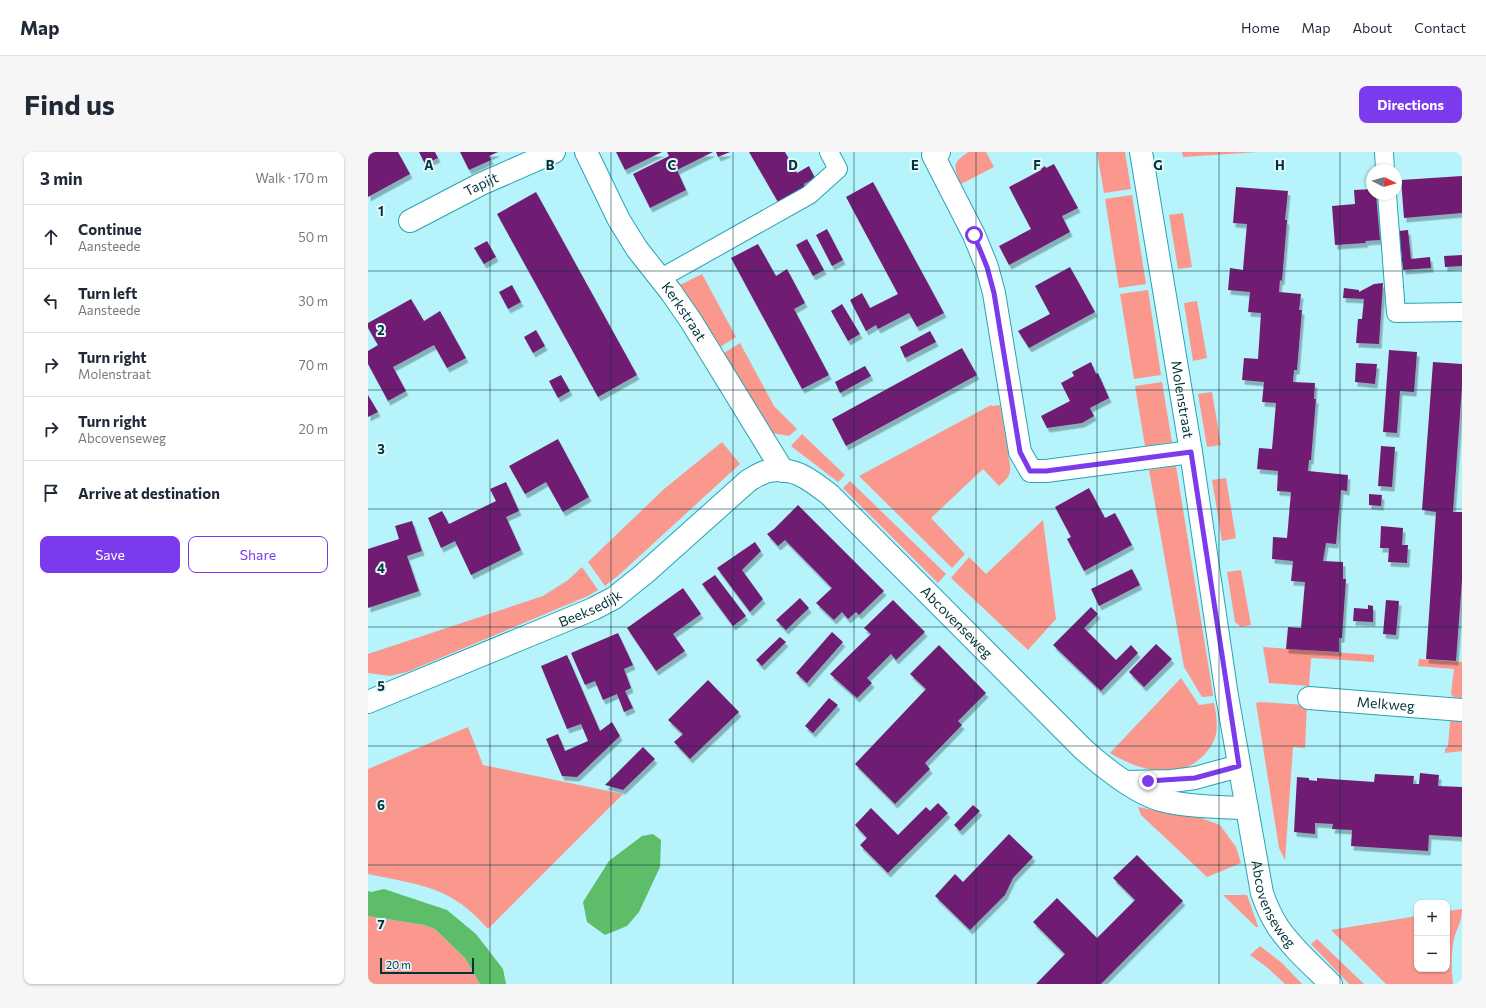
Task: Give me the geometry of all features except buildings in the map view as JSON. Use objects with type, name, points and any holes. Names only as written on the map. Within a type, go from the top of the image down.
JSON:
[{"type":"street","name":"Tapijt","points":[[410,221],[480,184],[554,152]]},
{"type":"street","name":"Kerkstraat","points":[[586,152],[619,220],[637,249],[661,278],[691,321],[783,471]]},
{"type":"street","points":[[938,152],[933,155],[974,235],[987,267],[994,293],[1020,452],[1030,471],[1046,471],[1191,452]]},
{"type":"street","name":"Molenstraat","points":[[1141,152],[1191,452],[1239,766]]},
{"type":"street","name":"Beeksedijk","points":[[368,702],[585,612],[614,598],[644,574],[748,481],[774,470],[783,471]]},
{"type":"street","name":"Abcovenseweg","points":[[783,471],[796,473],[809,478],[830,495],[1096,761],[1143,793],[1159,800],[1174,803],[1247,808]]},
{"type":"street","name":"Melkweg","points":[[1309,698],[1462,710]]},
{"type":"street","points":[[1126,782],[1195,778],[1239,766]]},
{"type":"street","name":"Abcovenseweg","points":[[1239,766],[1258,878],[1267,908],[1282,932],[1330,984]]},
{"type":"lane","points":[[661,278],[810,196],[838,169],[829,152]]},
{"type":"lane","points":[[1384,152],[1385,164]]},
{"type":"lane","points":[[1387,200],[1396,313],[1462,312]]},
{"type":"shaded area","points":[[969,152],[986,152],[994,167],[961,184],[956,173],[956,165],[959,159]]},
{"type":"shaded area","points":[[1097,152],[1125,152],[1131,189],[1104,193]]},
{"type":"shaded area","points":[[1182,152],[1258,152],[1183,157]]},
{"type":"shaded area","points":[[1132,195],[1146,284],[1119,288],[1105,199]]},
{"type":"shaded area","points":[[1183,213],[1192,267],[1178,269],[1169,215]]},
{"type":"shaded area","points":[[702,274],[736,337],[720,347],[680,285]]},
{"type":"shaded area","points":[[1148,290],[1161,375],[1134,379],[1120,294]]},
{"type":"shaded area","points":[[1197,301],[1207,358],[1193,361],[1184,303]]},
{"type":"shaded area","points":[[740,343],[774,406],[797,429],[789,436],[772,433],[724,353]]},
{"type":"shaded area","points":[[1162,382],[1172,442],[1145,446],[1135,386]]},
{"type":"shaded area","points":[[1212,392],[1221,445],[1207,447],[1198,394]]},
{"type":"shaded area","points":[[991,405],[1000,405],[1010,472],[999,486],[983,469],[931,518],[965,554],[952,568],[859,476]]},
{"type":"shaded area","points":[[802,434],[845,475],[838,482],[791,446]]},
{"type":"shaded area","points":[[722,442],[740,464],[605,586],[588,562],[664,489]]},
{"type":"shaded area","points":[[1176,466],[1213,696],[1202,697],[1184,667],[1149,470]]},
{"type":"shaded area","points":[[1226,478],[1236,538],[1222,541],[1212,480]]},
{"type":"shaded area","points":[[850,481],[946,574],[938,583],[843,488]]},
{"type":"shaded area","points":[[1043,520],[1056,619],[1028,650],[951,578],[969,557],[986,574]]},
{"type":"shaded area","points":[[582,567],[598,590],[588,596],[407,672],[390,676],[368,673],[368,654],[543,596],[568,580]]},
{"type":"shaded area","points":[[1241,570],[1251,625],[1241,627],[1235,622],[1227,572]]},
{"type":"shaded area","points":[[1263,647],[1374,655],[1374,662],[1312,658],[1309,686],[1269,683]]},
{"type":"shaded area","points":[[1419,659],[1462,662],[1462,698],[1453,697],[1451,694],[1454,669],[1418,666]]},
{"type":"shaded area","points":[[1181,678],[1199,705],[1214,703],[1217,730],[1212,744],[1204,755],[1192,765],[1168,771],[1144,768],[1120,759],[1110,753]]},
{"type":"shaded area","points":[[1256,703],[1307,705],[1305,748],[1293,747],[1285,860],[1279,848]]},
{"type":"shaded area","points":[[1451,720],[1462,721],[1462,751],[1445,753],[1445,749],[1448,746]]},
{"type":"shaded area","points":[[468,727],[483,765],[623,794],[488,929],[461,904],[434,890],[403,881],[368,874],[368,769]]},
{"type":"shaded area","points":[[1138,807],[1168,813],[1187,813],[1220,825],[1236,847],[1241,863],[1207,877],[1141,815]]},
{"type":"shaded area","points":[[653,834],[661,840],[660,867],[639,912],[627,926],[605,935],[587,922],[583,902],[609,861],[642,836]]},
{"type":"shaded area","points":[[384,889],[447,910],[476,934],[503,969],[506,984],[480,984],[465,958],[435,929],[424,925],[368,916],[368,891],[371,892]]},
{"type":"shaded area","points":[[1223,895],[1247,895],[1258,927],[1256,927]]},
{"type":"shaded area","points":[[1462,909],[1452,950],[1453,984],[1386,984],[1331,930],[1414,916],[1414,972],[1450,972],[1450,911]]},
{"type":"shaded area","points":[[368,916],[424,925],[435,929],[465,958],[480,984],[368,984]]},
{"type":"shaded area","points":[[1317,939],[1364,984],[1349,984],[1311,944]]},
{"type":"shaded area","points":[[1260,946],[1282,963],[1302,984],[1285,984],[1268,968],[1250,955]]},
{"type":"route","points":[[974,235],[987,267],[994,293],[1020,452],[1030,471],[1046,471],[1191,452],[1227,696],[1239,766],[1195,778],[1148,781]]}]
